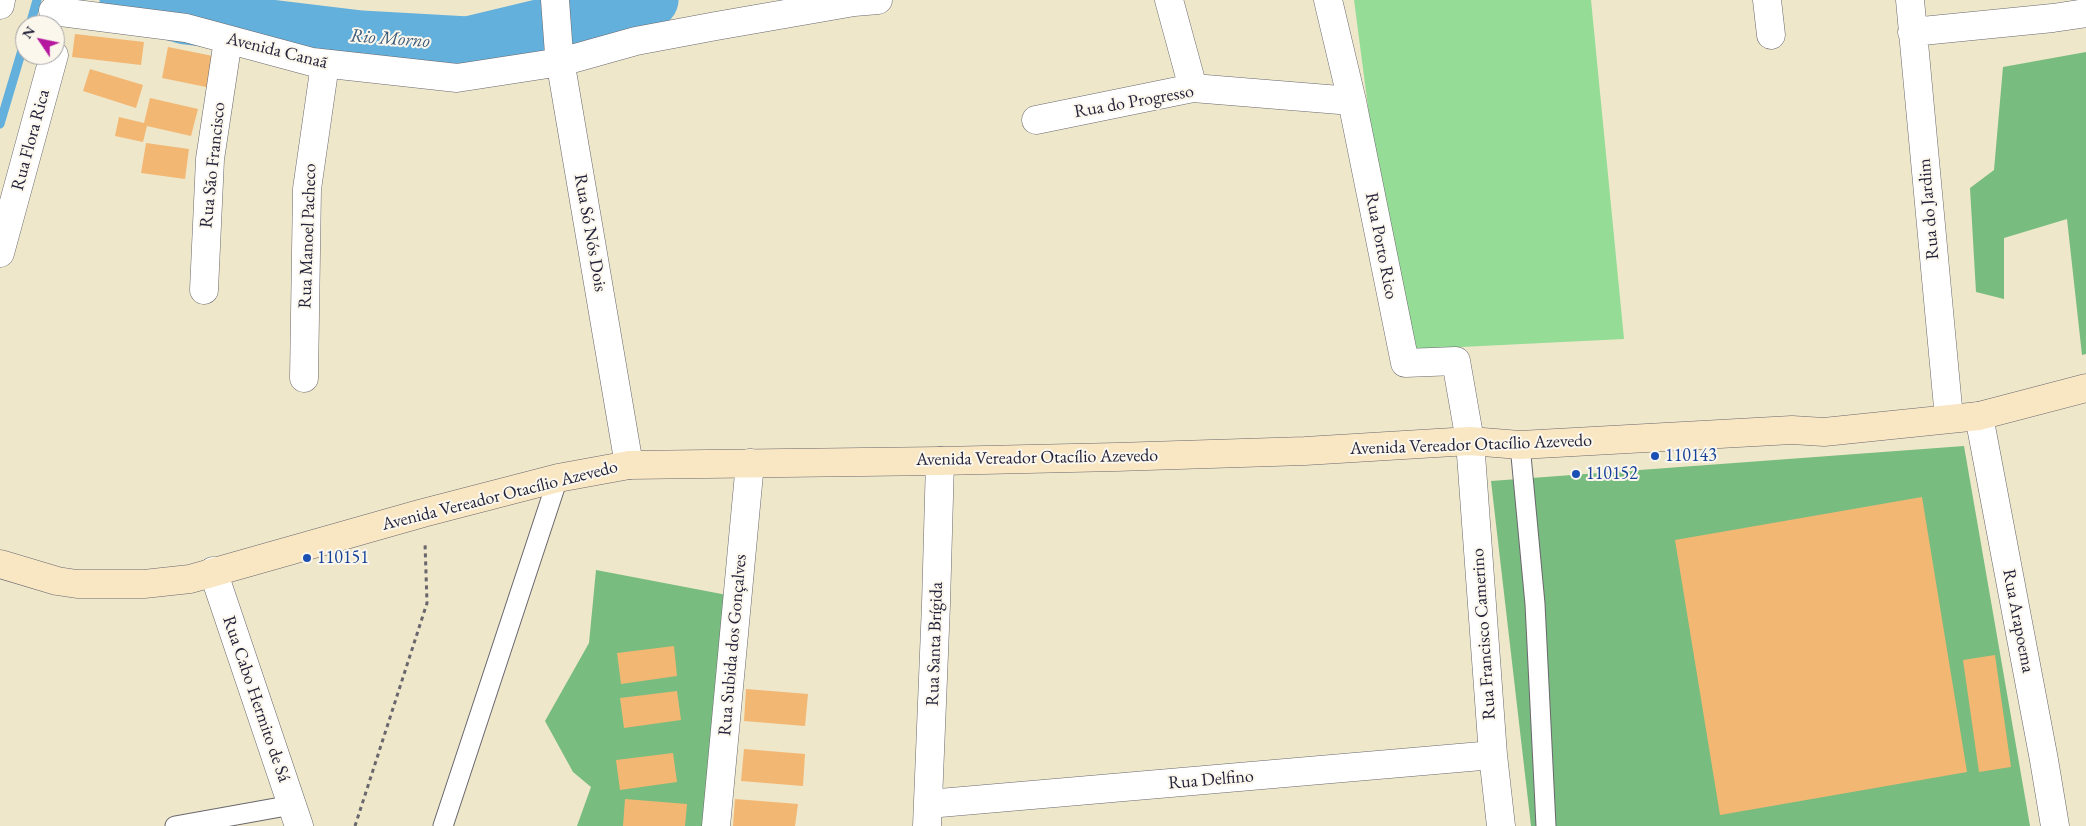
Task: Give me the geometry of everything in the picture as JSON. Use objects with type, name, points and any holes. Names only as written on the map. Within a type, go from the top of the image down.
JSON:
[{"type":"main road","name":"Avenida Vereador Otacílio Azevedo","points":[[0,564],[56,581],[77,584],[144,584],[190,579],[423,513],[558,478],[630,465],[940,461],[1305,451],[1470,441],[1520,445],[1792,430],[1824,432],[1979,416],[2086,388]]},
{"type":"street","points":[[0,5],[1,0]]},
{"type":"street","name":"Avenida Canaã","points":[[59,15],[59,12],[186,28],[312,62],[457,78],[636,41],[854,2],[878,0]]},
{"type":"street","points":[[1169,0],[1193,88]]},
{"type":"street","name":"Rua Porto Rico","points":[[1328,0],[1352,102],[1405,363],[1456,361],[1470,441]]},
{"type":"street","points":[[1767,0],[1772,35]]},
{"type":"street","name":"Rua do Jardim","points":[[1910,0],[1949,418]]},
{"type":"street","name":"Rua Só Nós Dois","points":[[555,2],[560,58],[630,465]]},
{"type":"street","points":[[1912,32],[2053,9],[2086,13]]},
{"type":"street","name":"Rua São Francisco","points":[[204,290],[210,159],[228,40]]},
{"type":"street","name":"Rua Manoel Pacheco","points":[[304,378],[307,189],[325,64]]},
{"type":"street","name":"Rua Flora Rica","points":[[0,253],[51,65]]},
{"type":"street","name":"Rua do Progresso","points":[[1036,120],[1193,88],[1352,102]]},
{"type":"street","name":"Rua Arapoema","points":[[1979,416],[2055,826]]},
{"type":"street","name":"Rua Francisco Camerino","points":[[1470,441],[1493,755],[1501,826]]},
{"type":"street","name":"Rua Santa Brígida","points":[[928,815],[940,461]]},
{"type":"street","name":"Rua Subida dos Gonçalves","points":[[716,826],[750,464]]},
{"type":"street","name":"Rua Cabo Hermito de Sá","points":[[213,571],[295,816]]},
{"type":"street","name":"Rua Delfino","points":[[928,815],[1493,755]]},
{"type":"lane","points":[[1520,445],[1535,604],[1546,826]]},
{"type":"lane","points":[[443,826],[558,478]]},
{"type":"lane","points":[[175,826],[295,816]]},
{"type":"path","points":[[355,826],[428,603],[423,513]]},
{"type":"green space","points":[[1354,0],[1591,0],[1624,339],[1400,350]]},
{"type":"green space","points":[[2086,52],[2086,354],[2082,355],[2067,219],[2004,238],[2004,299],[1976,292],[1970,188],[1994,170],[2003,67]]},
{"type":"green space","points":[[1964,446],[2030,826],[1531,826],[1491,481]]},
{"type":"green space","points":[[596,570],[727,595],[705,826],[577,826],[591,787],[573,772],[545,721],[589,643]]},
{"type":"building","points":[[75,34],[144,42],[141,65],[72,57]]},
{"type":"building","points":[[168,47],[218,57],[211,88],[162,78]]},
{"type":"building","points":[[90,69],[143,85],[136,108],[83,91]]},
{"type":"building","points":[[150,98],[198,109],[191,136],[147,126],[143,142],[115,136],[119,117],[144,123]]},
{"type":"building","points":[[146,143],[189,149],[185,179],[141,173]]},
{"type":"building","points":[[1922,497],[1967,772],[1720,815],[1675,540]]},
{"type":"building","points":[[674,646],[677,676],[621,684],[617,653]]},
{"type":"building","points":[[1995,655],[2011,767],[1979,772],[1963,660]]},
{"type":"building","points":[[746,689],[808,694],[805,726],[744,721]]},
{"type":"building","points":[[677,691],[681,720],[624,728],[620,698]]},
{"type":"building","points":[[744,749],[805,754],[803,786],[741,781]]},
{"type":"building","points":[[673,753],[677,782],[620,790],[616,760]]},
{"type":"building","points":[[625,799],[687,804],[685,826],[623,826]]},
{"type":"building","points":[[735,799],[798,804],[795,826],[733,826]]},
{"type":"waterway","points":[[33,15],[37,0]]},
{"type":"waterway","name":"Rio Morno","points":[[127,0],[186,17],[361,38],[468,44],[651,0]]},
{"type":"waterway","points":[[0,124],[18,65]]},
{"type":"place","name":"110143","points":[[1655,456]]},
{"type":"place","name":"110152","points":[[1576,474]]},
{"type":"place","name":"110151","points":[[307,558]]}]
